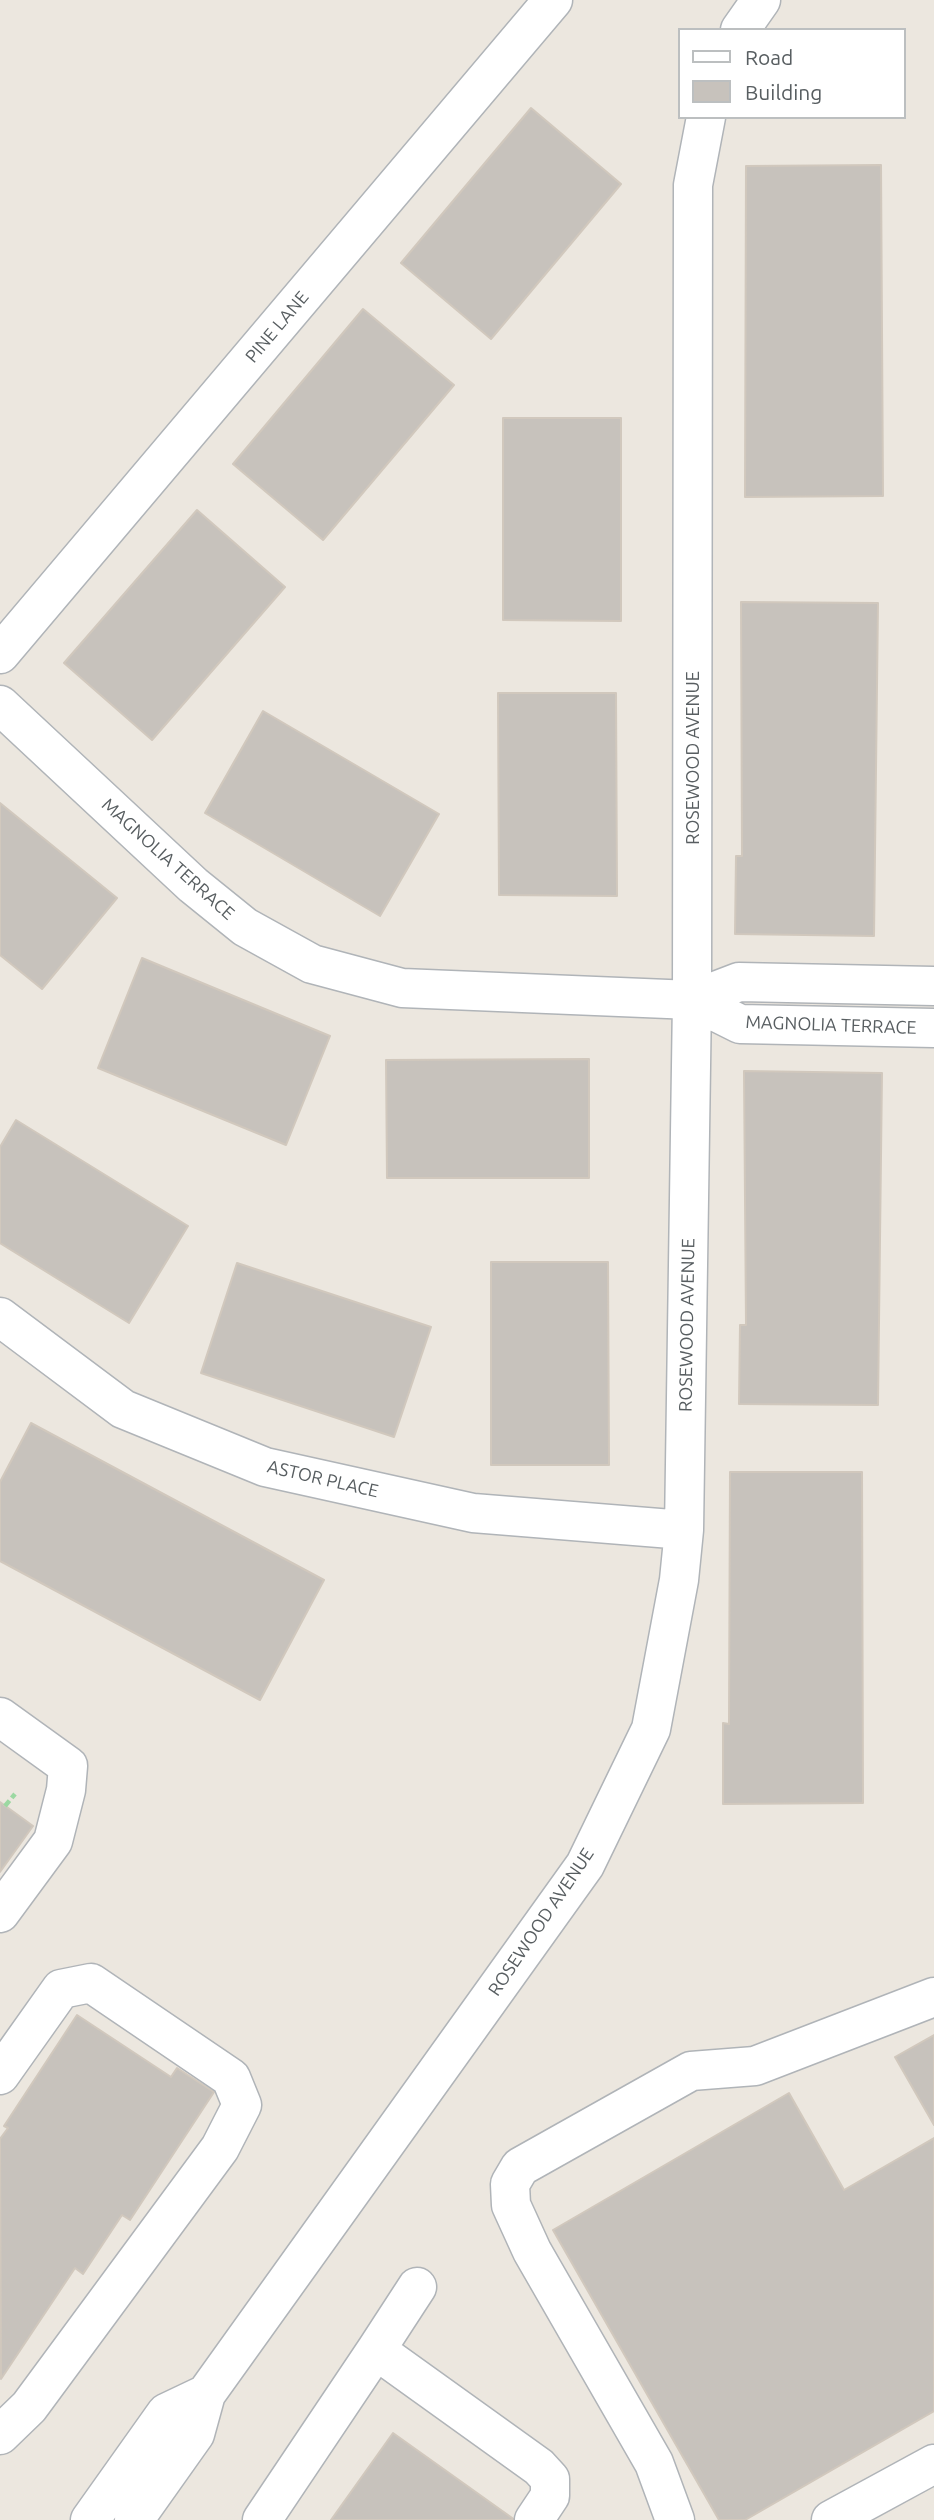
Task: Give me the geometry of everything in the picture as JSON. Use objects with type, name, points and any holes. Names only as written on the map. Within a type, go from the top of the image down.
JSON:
[{"type":"street","name":"PINE LANE","points":[[0,654],[554,0]]},
{"type":"street","points":[[741,28],[761,0]]},
{"type":"street","name":"ROSEWOOD AVENUE","points":[[134,2520],[195,2434],[206,2393],[585,1865],[651,1729],[679,1580],[684,1530],[692,1000],[693,185],[706,119]]},
{"type":"street","name":"MAGNOLIA TERRACE","points":[[0,705],[193,886],[244,927],[312,964],[402,988],[692,1000],[738,982],[934,986]]},
{"type":"street","name":"MAGNOLIA TERRACE","points":[[692,1000],[740,1024],[934,1028]]},
{"type":"street","name":"ASTOR PLACE","points":[[0,1317],[123,1409],[265,1467],[473,1513],[684,1530]]},
{"type":"street","points":[[0,1717],[68,1766],[66,1790],[53,1841],[0,1913]]},
{"type":"street","points":[[0,2075],[61,1989],[91,1983],[231,2078],[242,2105],[220,2148],[29,2407],[0,2435]]},
{"type":"street","points":[[676,2520],[654,2463],[532,2250],[511,2205],[510,2184],[520,2167],[691,2071],[755,2066],[934,1997]]},
{"type":"street","points":[[262,2520],[418,2287]]},
{"type":"street","points":[[376,2350],[540,2467],[550,2479],[550,2496],[534,2520]]},
{"type":"street","name":"ROSEWOOD AVENUE","points":[[90,2520],[166,2413],[206,2393]]},
{"type":"street","points":[[831,2520],[934,2464]]},
{"type":"path","points":[[5,1806],[15,1794]]},
{"type":"building","points":[[531,108],[621,184],[491,339],[401,263]]},
{"type":"building","points":[[881,165],[883,496],[745,497],[746,166]]},
{"type":"building","points":[[363,309],[454,385],[323,540],[233,464]]},
{"type":"building","points":[[503,418],[621,418],[621,621],[503,620]]},
{"type":"building","points":[[197,510],[285,587],[152,740],[64,663]]},
{"type":"building","points":[[741,602],[878,603],[874,936],[735,934],[736,856],[742,856]]},
{"type":"building","points":[[498,693],[616,693],[617,896],[499,895]]},
{"type":"building","points":[[263,711],[439,814],[380,916],[205,813]]},
{"type":"building","points":[[0,803],[117,898],[42,989],[0,955]]},
{"type":"building","points":[[142,958],[330,1036],[286,1145],[98,1068]]},
{"type":"building","points":[[589,1059],[589,1178],[387,1178],[386,1060]]},
{"type":"building","points":[[744,1071],[882,1073],[878,1405],[739,1404],[740,1325],[746,1325]]},
{"type":"building","points":[[16,1120],[188,1226],[129,1323],[0,1243],[0,1147]]},
{"type":"building","points":[[491,1262],[608,1262],[609,1465],[491,1465]]},
{"type":"building","points":[[237,1263],[431,1327],[394,1437],[201,1373]]},
{"type":"building","points":[[31,1423],[324,1580],[260,1700],[0,1561],[0,1482]]},
{"type":"building","points":[[730,1472],[862,1472],[863,1803],[723,1804],[723,1723],[729,1724]]},
{"type":"building","points":[[0,1802],[33,1826],[0,1872]]},
{"type":"building","points":[[77,2015],[171,2077],[177,2068],[214,2092],[130,2220],[122,2215],[83,2274],[75,2268],[1,2379],[0,2139],[8,2128],[4,2126]]},
{"type":"building","points":[[934,2035],[934,2125],[895,2057]]},
{"type":"building","points":[[789,2093],[844,2190],[934,2138],[934,2411],[745,2520],[719,2520],[553,2230]]},
{"type":"building","points":[[393,2433],[515,2520],[331,2520]]}]
